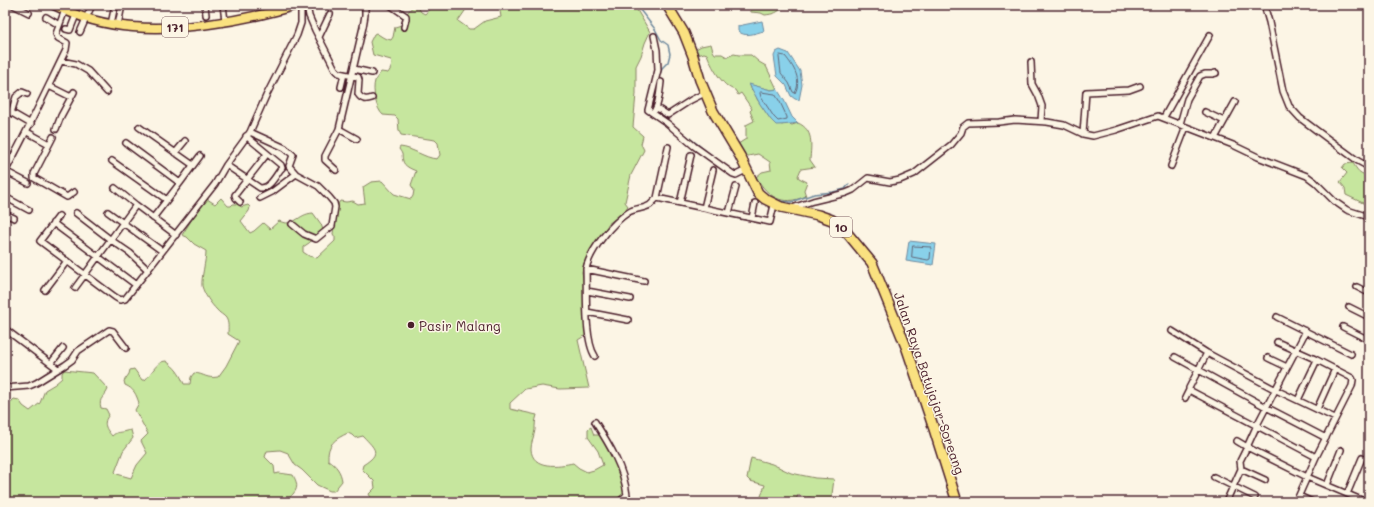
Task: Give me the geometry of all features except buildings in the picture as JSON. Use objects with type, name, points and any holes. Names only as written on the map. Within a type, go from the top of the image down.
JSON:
[{"type":"highway","name":"Jalan Raya Batujajar-Soreang","points":[[667,5],[684,33],[705,93],[713,111],[740,156],[758,193],[765,200],[774,205],[818,215],[832,220],[848,234],[872,263],[907,349],[957,502]]},
{"type":"main road","name":"171","points":[[54,5],[86,18],[132,27],[164,27],[225,21],[276,11],[287,6],[297,5]]},
{"type":"street","points":[[13,5],[29,13]]},
{"type":"street","points":[[80,32],[92,5]]},
{"type":"street","points":[[114,24],[115,5]]},
{"type":"street","points":[[114,24],[122,5]]},
{"type":"street","points":[[204,5],[206,15]]},
{"type":"street","points":[[224,5],[225,21]]},
{"type":"street","points":[[59,216],[38,243],[67,260],[115,297],[120,300],[125,299],[176,235],[214,184],[248,134],[297,35],[301,23],[301,5]]},
{"type":"street","points":[[308,5],[315,30],[337,72],[359,78],[358,91],[360,97],[364,100],[372,98]]},
{"type":"street","points":[[336,170],[325,160],[325,156],[338,129],[354,69],[365,15],[365,5]]},
{"type":"street","points":[[390,5],[406,16],[404,28]]},
{"type":"street","points":[[1264,5],[1269,22],[1282,91],[1289,106],[1300,118],[1328,140],[1369,167]]},
{"type":"street","points":[[28,183],[5,172],[27,132],[66,50],[67,43],[57,36],[59,25],[65,10]]},
{"type":"street","points":[[319,37],[330,14]]},
{"type":"street","points":[[66,28],[70,30],[76,15]]},
{"type":"street","points":[[46,17],[59,25]]},
{"type":"street","points":[[1164,117],[1210,35]]},
{"type":"street","points":[[652,110],[658,70],[657,50],[654,36]]},
{"type":"street","points":[[61,61],[76,64],[90,72],[107,92]]},
{"type":"street","points":[[1031,62],[1032,84],[1042,106],[1041,121]]},
{"type":"street","points":[[354,69],[372,73]]},
{"type":"street","points":[[1180,124],[1186,99],[1200,76],[1216,73]]},
{"type":"street","points":[[341,87],[344,74]]},
{"type":"street","points":[[652,110],[660,91],[661,82]]},
{"type":"street","points":[[49,86],[72,97],[61,116],[56,129]]},
{"type":"street","points":[[1083,134],[1085,94],[1087,92],[1129,90],[1140,86]]},
{"type":"street","points":[[11,113],[17,95],[22,92],[27,94]]},
{"type":"street","points":[[652,110],[668,115],[705,93]]},
{"type":"street","points":[[1215,138],[1235,102]]},
{"type":"street","points":[[5,109],[30,124]]},
{"type":"street","points":[[652,110],[694,146],[733,174],[736,175],[747,171]]},
{"type":"street","points":[[1205,112],[1224,121]]},
{"type":"street","points":[[790,209],[813,201],[846,193],[853,190],[868,178],[890,182],[900,180],[914,174],[951,145],[967,124],[1015,120],[1041,121],[1064,125],[1083,134],[1095,136],[1157,116],[1164,117],[1306,176],[1347,210],[1369,217]]},
{"type":"street","points":[[139,127],[193,165]]},
{"type":"street","points":[[1171,166],[1186,127]]},
{"type":"street","points":[[338,129],[357,139]]},
{"type":"street","points":[[27,132],[49,144]]},
{"type":"street","points":[[226,165],[263,189],[282,166],[267,154],[248,134]]},
{"type":"street","points":[[248,134],[293,153],[294,156],[289,166],[296,174],[318,186],[336,207],[332,226],[316,239],[304,234],[292,224]]},
{"type":"street","points":[[54,137],[34,174],[34,178],[67,197],[74,192]]},
{"type":"street","points":[[175,153],[184,141]]},
{"type":"street","points":[[126,143],[180,183]]},
{"type":"street","points":[[595,356],[591,349],[587,312],[586,269],[588,262],[597,246],[620,219],[637,208],[650,205],[657,198],[668,147]]},
{"type":"street","points":[[240,202],[235,195],[267,154]]},
{"type":"street","points":[[680,203],[691,155]]},
{"type":"street","points":[[153,218],[200,156]]},
{"type":"street","points":[[112,161],[167,200]]},
{"type":"street","points":[[704,208],[713,170]]},
{"type":"street","points":[[260,198],[272,192],[296,174]]},
{"type":"street","points":[[271,181],[280,186]]},
{"type":"street","points":[[728,213],[736,187]]},
{"type":"street","points":[[116,188],[176,235]]},
{"type":"street","points":[[5,197],[30,210]]},
{"type":"street","points":[[657,198],[770,222],[774,205]]},
{"type":"street","points":[[752,218],[755,203]]},
{"type":"street","points":[[75,288],[136,205]]},
{"type":"street","points":[[108,212],[162,251]]},
{"type":"street","points":[[76,213],[130,253],[148,270]]},
{"type":"street","points":[[5,214],[14,218]]},
{"type":"street","points":[[53,223],[136,285]]},
{"type":"street","points":[[45,290],[67,260]]},
{"type":"street","points":[[586,269],[644,281]]},
{"type":"street","points":[[1357,287],[1369,293]]},
{"type":"street","points":[[587,291],[630,299]]},
{"type":"street","points":[[1349,307],[1369,316]]},
{"type":"street","points":[[587,312],[628,320]]},
{"type":"street","points":[[1277,317],[1352,354]]},
{"type":"street","points":[[1343,327],[1369,340]]},
{"type":"street","points":[[5,329],[58,369]]},
{"type":"street","points":[[5,388],[30,386],[36,383],[68,362],[78,351],[109,330],[112,331],[126,348]]},
{"type":"street","points":[[1172,331],[1276,390],[1335,418]]},
{"type":"street","points":[[1226,502],[1241,469],[1240,461],[1266,407],[1306,331]]},
{"type":"street","points":[[1277,342],[1352,378],[1354,382],[1316,457],[1296,502]]},
{"type":"street","points":[[51,363],[63,348]]},
{"type":"street","points":[[1185,398],[1207,352]]},
{"type":"street","points":[[1175,357],[1326,438]]},
{"type":"street","points":[[1268,358],[1287,367]]},
{"type":"street","points":[[1298,400],[1317,360]]},
{"type":"street","points":[[1317,410],[1335,370]]},
{"type":"street","points":[[1189,390],[1316,457]]},
{"type":"street","points":[[595,422],[609,444],[626,481],[627,495],[619,502]]},
{"type":"street","points":[[1237,441],[1307,477],[1366,502]]},
{"type":"street","points":[[1327,485],[1341,450]]},
{"type":"street","points":[[1347,494],[1362,458]]},
{"type":"street","points":[[1241,469],[1265,480]]},
{"type":"street","points":[[1214,477],[1255,497]]},
{"type":"street","points":[[1298,496],[1312,502]]},
{"type":"green space","points":[[414,5],[417,5],[421,12],[425,14],[433,5],[468,5],[458,21],[469,29],[474,29],[485,21],[501,17],[498,7],[500,5],[634,5],[650,32],[636,66],[636,94],[633,127],[643,136],[641,144],[644,150],[631,175],[625,202],[628,206],[623,213],[608,224],[606,231],[584,263],[582,272],[585,290],[586,335],[578,340],[589,388],[560,389],[542,386],[525,389],[510,403],[510,409],[537,415],[531,449],[536,460],[547,465],[573,463],[587,472],[603,465],[598,451],[588,437],[588,429],[591,427],[594,435],[600,435],[620,470],[623,491],[631,497],[627,502],[535,502],[531,499],[524,502],[373,502],[369,494],[375,488],[374,481],[362,469],[363,465],[373,457],[375,451],[371,444],[363,436],[355,438],[348,433],[336,440],[330,446],[328,454],[328,460],[338,469],[342,481],[334,491],[330,491],[317,485],[295,465],[288,453],[280,450],[267,451],[265,457],[274,466],[275,474],[279,473],[293,475],[297,484],[296,490],[292,496],[285,502],[5,502],[5,429],[8,424],[5,420],[5,406],[11,403],[14,399],[19,400],[23,406],[30,411],[40,403],[45,390],[62,378],[62,373],[64,370],[93,373],[108,389],[100,404],[101,408],[106,409],[109,415],[105,423],[108,431],[112,436],[117,433],[131,430],[133,438],[123,451],[115,472],[131,478],[137,465],[147,453],[141,441],[148,434],[135,410],[139,403],[136,394],[131,388],[125,385],[124,381],[130,370],[134,369],[142,380],[145,380],[157,365],[166,361],[177,371],[184,384],[190,384],[191,377],[194,373],[218,377],[226,366],[239,341],[228,334],[228,324],[226,318],[212,305],[203,289],[202,279],[206,251],[182,235],[204,200],[207,199],[215,204],[221,198],[228,206],[233,204],[238,204],[241,207],[248,205],[250,207],[249,211],[241,221],[250,233],[263,223],[270,229],[279,221],[289,223],[313,213],[321,224],[323,230],[303,247],[303,252],[309,256],[317,258],[335,241],[333,234],[336,211],[340,201],[353,201],[358,204],[365,203],[363,187],[371,182],[382,181],[394,194],[411,199],[414,190],[411,185],[416,171],[405,164],[399,149],[400,147],[405,148],[437,159],[440,155],[438,143],[435,140],[401,135],[399,131],[398,119],[395,116],[383,115],[378,108],[375,99],[375,81],[381,72],[388,73],[392,62],[391,60],[373,55],[370,42],[376,33],[391,40],[395,27],[408,23],[409,18],[407,13]]},
{"type":"green space","points":[[749,5],[784,5],[776,13],[765,15],[751,12]]},
{"type":"green space","points":[[711,44],[715,54],[722,54],[727,57],[734,54],[751,55],[766,66],[777,89],[771,90],[750,85],[757,99],[771,120],[782,125],[787,123],[792,125],[798,123],[807,130],[810,138],[810,160],[815,167],[801,169],[798,176],[807,182],[804,190],[806,196],[790,200],[776,198],[766,190],[756,177],[762,172],[771,170],[770,162],[758,154],[748,156],[743,155],[738,144],[746,139],[746,125],[754,121],[750,111],[752,109],[741,93],[738,95],[735,90],[730,88],[721,80],[711,64],[707,54],[704,53],[698,55],[696,49],[701,46]]},
{"type":"green space","points":[[1353,163],[1359,172],[1369,175],[1369,205],[1346,195],[1345,188],[1340,182],[1347,173],[1342,168],[1345,164]]},
{"type":"green space","points":[[751,458],[772,464],[791,473],[815,478],[834,479],[831,502],[813,502],[798,495],[795,502],[759,502],[765,485],[750,481],[747,478]]},
{"type":"water","points":[[762,21],[764,31],[747,35],[738,31],[738,26]]},
{"type":"water","points":[[780,50],[788,53],[800,71],[802,85],[799,100],[791,96],[786,85],[777,76],[774,56],[776,52]]},
{"type":"water","points":[[749,84],[771,90],[777,89],[792,117],[798,123],[776,125],[760,104]]},
{"type":"water","points":[[909,241],[936,244],[933,265],[906,261]]},
{"type":"waterway","points":[[639,5],[640,10],[655,29],[661,40],[668,45],[670,54],[668,62],[663,67],[659,76],[653,109]]},
{"type":"waterway","points":[[656,112],[727,167]]},
{"type":"waterway","points":[[750,167],[757,181]]},
{"type":"waterway","points":[[779,201],[791,202],[814,194],[833,192],[845,189],[849,184]]},
{"type":"place","name":"Pasir Malang","points":[[411,325]]}]
